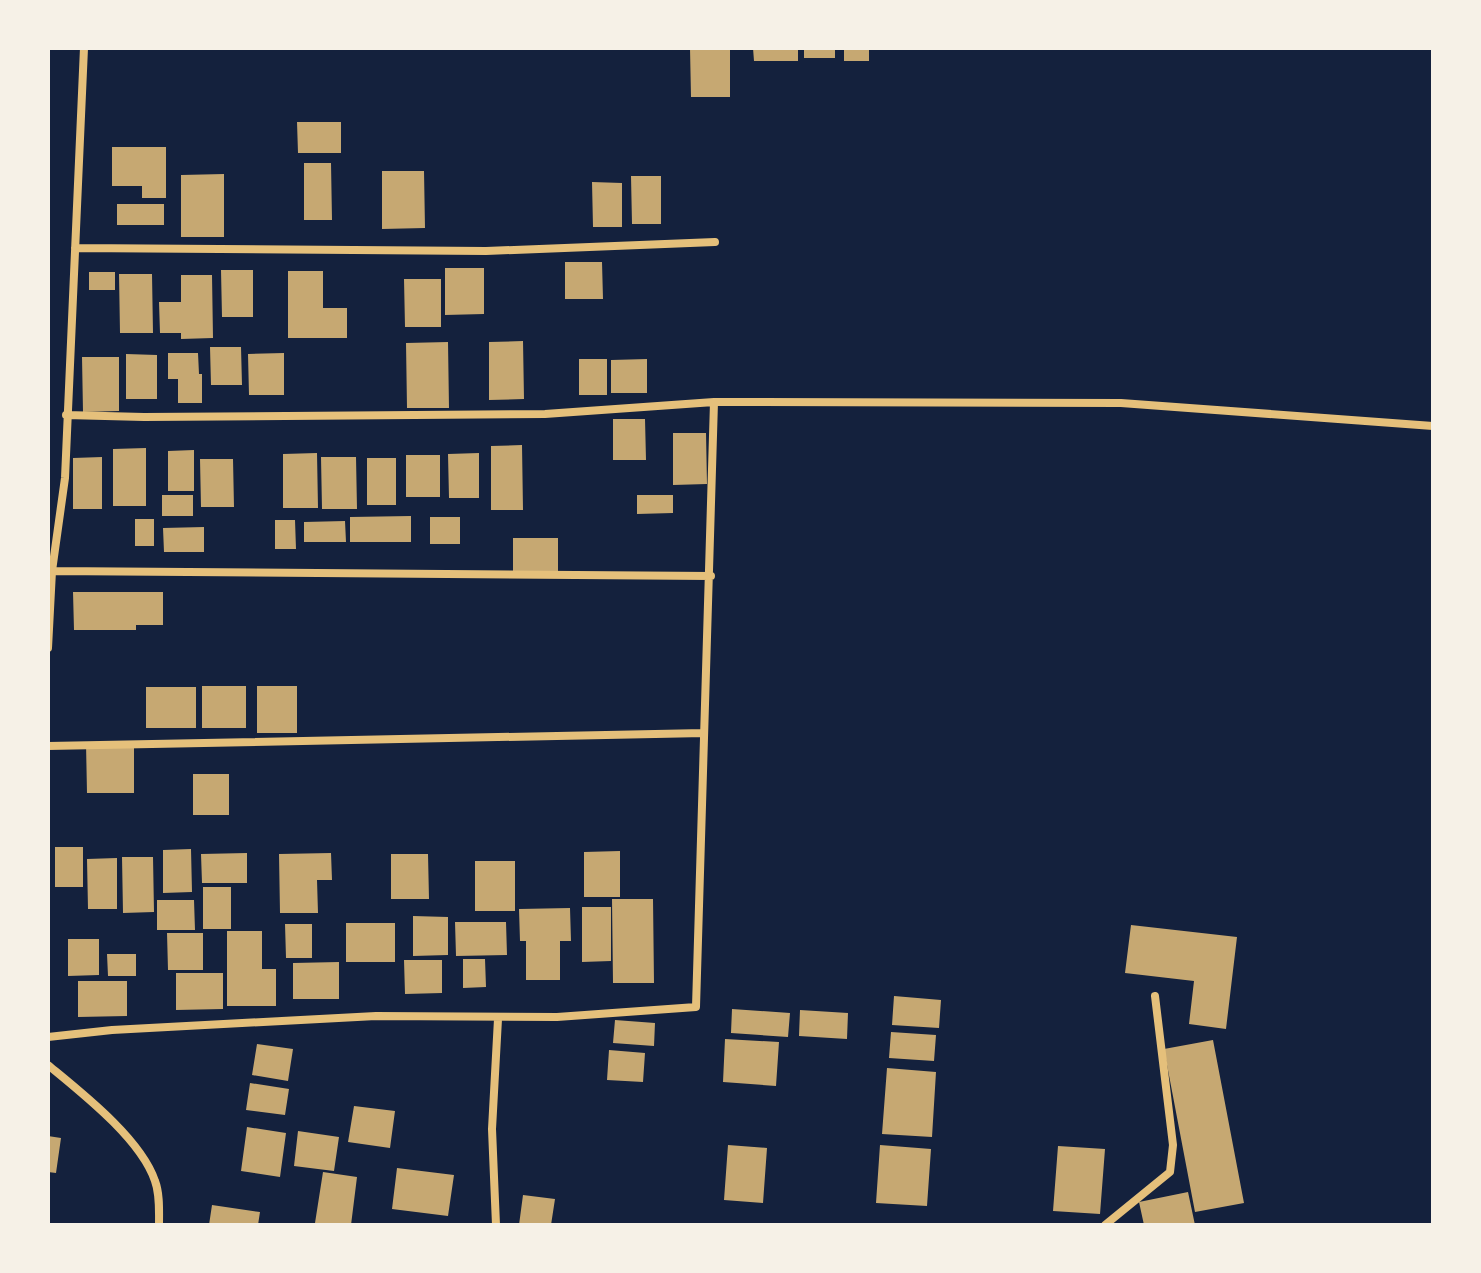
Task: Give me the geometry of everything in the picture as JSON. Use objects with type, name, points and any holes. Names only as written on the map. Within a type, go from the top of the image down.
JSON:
[{"type":"street","points":[[48,648],[52,571],[65,478],[84,48]]},
{"type":"street","points":[[75,248],[471,251],[715,242]]},
{"type":"street","points":[[66,415],[515,415],[714,402],[1121,403],[1433,426]]},
{"type":"street","points":[[48,1037],[112,1030],[376,1016],[498,1019],[696,1007],[714,402]]},
{"type":"street","points":[[52,571],[711,576]]},
{"type":"street","points":[[48,746],[704,733]]},
{"type":"street","points":[[1105,1225],[1170,1172],[1173,1164],[1155,996]]},
{"type":"street","points":[[496,1225],[492,1129],[498,1019]]},
{"type":"street","points":[[48,1065],[126,1136],[149,1165],[157,1190],[159,1225]]},
{"type":"building","points":[[690,48],[730,48],[730,97],[691,97]]},
{"type":"building","points":[[753,48],[798,48],[798,61],[754,61]]},
{"type":"building","points":[[804,48],[835,48],[835,58],[804,58]]},
{"type":"building","points":[[844,48],[869,48],[869,61],[844,61]]},
{"type":"building","points":[[297,122],[341,122],[341,153],[298,153]]},
{"type":"building","points":[[112,147],[166,147],[166,198],[142,198],[142,186],[112,186]]},
{"type":"building","points":[[304,163],[331,163],[332,220],[304,220]]},
{"type":"building","points":[[382,171],[424,171],[425,228],[382,229]]},
{"type":"building","points":[[224,174],[224,237],[181,237],[181,175]]},
{"type":"building","points":[[631,176],[661,176],[661,224],[632,224]]},
{"type":"building","points":[[592,182],[622,183],[622,227],[593,227]]},
{"type":"building","points":[[117,204],[164,204],[164,225],[117,225]]},
{"type":"building","points":[[565,262],[602,262],[603,299],[565,299]]},
{"type":"building","points":[[445,268],[484,268],[484,314],[445,315]]},
{"type":"building","points":[[221,270],[253,270],[253,317],[222,317]]},
{"type":"building","points":[[288,271],[323,271],[323,308],[347,308],[347,338],[288,338]]},
{"type":"building","points":[[89,272],[115,272],[115,290],[89,290]]},
{"type":"building","points":[[119,274],[152,274],[153,333],[120,333]]},
{"type":"building","points":[[181,275],[212,275],[213,338],[181,339],[181,333],[160,333],[159,302],[181,302]]},
{"type":"building","points":[[404,279],[441,279],[441,327],[405,327]]},
{"type":"building","points":[[523,341],[524,399],[489,400],[489,342]]},
{"type":"building","points":[[448,342],[449,408],[407,408],[406,343]]},
{"type":"building","points":[[210,347],[241,347],[242,385],[211,385]]},
{"type":"building","points":[[168,353],[198,353],[202,403],[178,403],[178,379],[168,379]]},
{"type":"building","points":[[284,353],[284,395],[249,395],[248,354]]},
{"type":"building","points":[[126,354],[157,355],[157,399],[126,399]]},
{"type":"building","points":[[82,357],[119,357],[119,411],[83,412]]},
{"type":"building","points":[[579,359],[607,359],[607,395],[579,395]]},
{"type":"building","points":[[647,359],[647,393],[611,393],[611,360]]},
{"type":"building","points":[[613,419],[645,419],[646,460],[613,460]]},
{"type":"building","points":[[673,433],[706,433],[707,484],[673,485]]},
{"type":"building","points":[[522,445],[523,510],[491,510],[491,446]]},
{"type":"building","points":[[146,448],[146,506],[113,506],[113,449]]},
{"type":"building","points":[[194,450],[194,491],[168,491],[168,451]]},
{"type":"building","points":[[317,453],[318,508],[283,508],[283,454]]},
{"type":"building","points":[[479,453],[479,498],[449,498],[448,454]]},
{"type":"building","points":[[406,455],[440,455],[440,497],[406,497]]},
{"type":"building","points":[[102,457],[102,509],[73,509],[73,458]]},
{"type":"building","points":[[321,457],[356,457],[357,509],[322,509]]},
{"type":"building","points":[[367,458],[396,458],[396,505],[367,505]]},
{"type":"building","points":[[200,459],[233,459],[234,507],[201,507]]},
{"type":"building","points":[[162,495],[193,495],[193,516],[162,516]]},
{"type":"building","points":[[637,495],[673,495],[673,513],[637,514]]},
{"type":"building","points":[[411,516],[411,542],[350,542],[350,517]]},
{"type":"building","points":[[430,517],[460,517],[460,544],[430,544]]},
{"type":"building","points":[[135,519],[154,519],[154,546],[135,546]]},
{"type":"building","points":[[275,520],[295,520],[296,549],[275,549]]},
{"type":"building","points":[[345,521],[346,542],[304,542],[304,522]]},
{"type":"building","points":[[204,527],[204,552],[164,552],[163,528]]},
{"type":"building","points":[[513,538],[558,538],[558,571],[513,571]]},
{"type":"building","points":[[73,592],[163,592],[163,625],[136,625],[136,630],[74,630]]},
{"type":"building","points":[[202,686],[246,686],[246,728],[202,728]]},
{"type":"building","points":[[257,686],[297,686],[297,733],[257,733]]},
{"type":"building","points":[[146,687],[196,687],[196,728],[146,728]]},
{"type":"building","points":[[86,743],[134,743],[134,793],[87,793]]},
{"type":"building","points":[[193,774],[229,774],[229,815],[193,815]]},
{"type":"building","points":[[55,847],[83,847],[83,887],[55,887]]},
{"type":"building","points":[[191,849],[192,892],[163,893],[163,850]]},
{"type":"building","points":[[620,851],[620,897],[584,897],[584,852]]},
{"type":"building","points":[[247,853],[247,883],[202,883],[201,854]]},
{"type":"building","points":[[331,853],[332,880],[317,880],[318,913],[280,913],[279,854]]},
{"type":"building","points":[[391,854],[428,854],[429,899],[391,899]]},
{"type":"building","points":[[122,857],[153,857],[154,912],[123,913]]},
{"type":"building","points":[[117,858],[117,909],[88,909],[87,859]]},
{"type":"building","points":[[475,861],[515,861],[515,911],[475,911]]},
{"type":"building","points":[[203,887],[231,887],[231,929],[203,929]]},
{"type":"building","points":[[612,899],[653,899],[654,983],[613,983]]},
{"type":"building","points":[[157,900],[194,900],[195,930],[157,930]]},
{"type":"building","points":[[582,907],[611,907],[611,961],[582,962]]},
{"type":"building","points":[[570,908],[571,941],[560,941],[560,980],[526,980],[526,941],[520,941],[519,909]]},
{"type":"building","points":[[413,916],[448,917],[448,955],[413,956]]},
{"type":"building","points":[[455,922],[506,922],[507,955],[456,956]]},
{"type":"building","points":[[346,923],[395,923],[395,962],[346,962]]},
{"type":"building","points":[[285,924],[312,924],[312,958],[286,958]]},
{"type":"building","points":[[1131,925],[1237,937],[1226,1029],[1189,1024],[1194,981],[1125,973]]},
{"type":"building","points":[[227,931],[262,931],[262,969],[276,969],[276,1006],[227,1006]]},
{"type":"building","points":[[167,933],[203,933],[203,970],[168,970]]},
{"type":"building","points":[[68,939],[99,939],[99,975],[68,976]]},
{"type":"building","points":[[107,954],[136,954],[136,976],[108,976]]},
{"type":"building","points":[[463,959],[485,959],[486,987],[463,988]]},
{"type":"building","points":[[404,960],[442,960],[442,993],[405,994]]},
{"type":"building","points":[[339,962],[339,999],[293,999],[293,963]]},
{"type":"building","points":[[176,973],[223,973],[223,1009],[176,1010]]},
{"type":"building","points":[[78,981],[127,981],[127,1016],[78,1017]]},
{"type":"building","points":[[894,996],[941,1000],[939,1028],[892,1025]]},
{"type":"building","points":[[732,1009],[790,1013],[788,1037],[731,1033]]},
{"type":"building","points":[[800,1010],[848,1013],[847,1039],[799,1036]]},
{"type":"building","points":[[615,1020],[655,1023],[654,1046],[613,1043]]},
{"type":"building","points":[[891,1032],[936,1035],[934,1061],[889,1058]]},
{"type":"building","points":[[725,1039],[779,1042],[776,1086],[723,1082]]},
{"type":"building","points":[[1213,1040],[1244,1203],[1195,1212],[1164,1049]]},
{"type":"building","points":[[257,1044],[293,1049],[288,1081],[252,1075]]},
{"type":"building","points":[[609,1050],[645,1053],[643,1082],[607,1080]]},
{"type":"building","points":[[887,1068],[936,1072],[932,1137],[882,1134]]},
{"type":"building","points":[[250,1083],[289,1089],[285,1115],[246,1110]]},
{"type":"building","points":[[354,1106],[395,1111],[390,1148],[348,1142]]},
{"type":"building","points":[[247,1127],[286,1133],[280,1177],[241,1171]]},
{"type":"building","points":[[298,1131],[339,1137],[334,1171],[294,1166]]},
{"type":"building","points":[[48,1136],[61,1138],[56,1173],[48,1172]]},
{"type":"building","points":[[728,1145],[767,1148],[763,1203],[724,1200]]},
{"type":"building","points":[[880,1145],[931,1149],[927,1206],[876,1203]]},
{"type":"building","points":[[1058,1146],[1105,1149],[1100,1214],[1053,1211]]},
{"type":"building","points":[[397,1168],[454,1175],[448,1216],[392,1209]]},
{"type":"building","points":[[323,1172],[357,1177],[351,1225],[315,1223]]},
{"type":"building","points":[[1188,1192],[1195,1225],[1144,1225],[1139,1202]]},
{"type":"building","points":[[523,1195],[555,1199],[551,1225],[519,1225]]},
{"type":"building","points":[[212,1205],[260,1212],[258,1225],[209,1225]]}]
